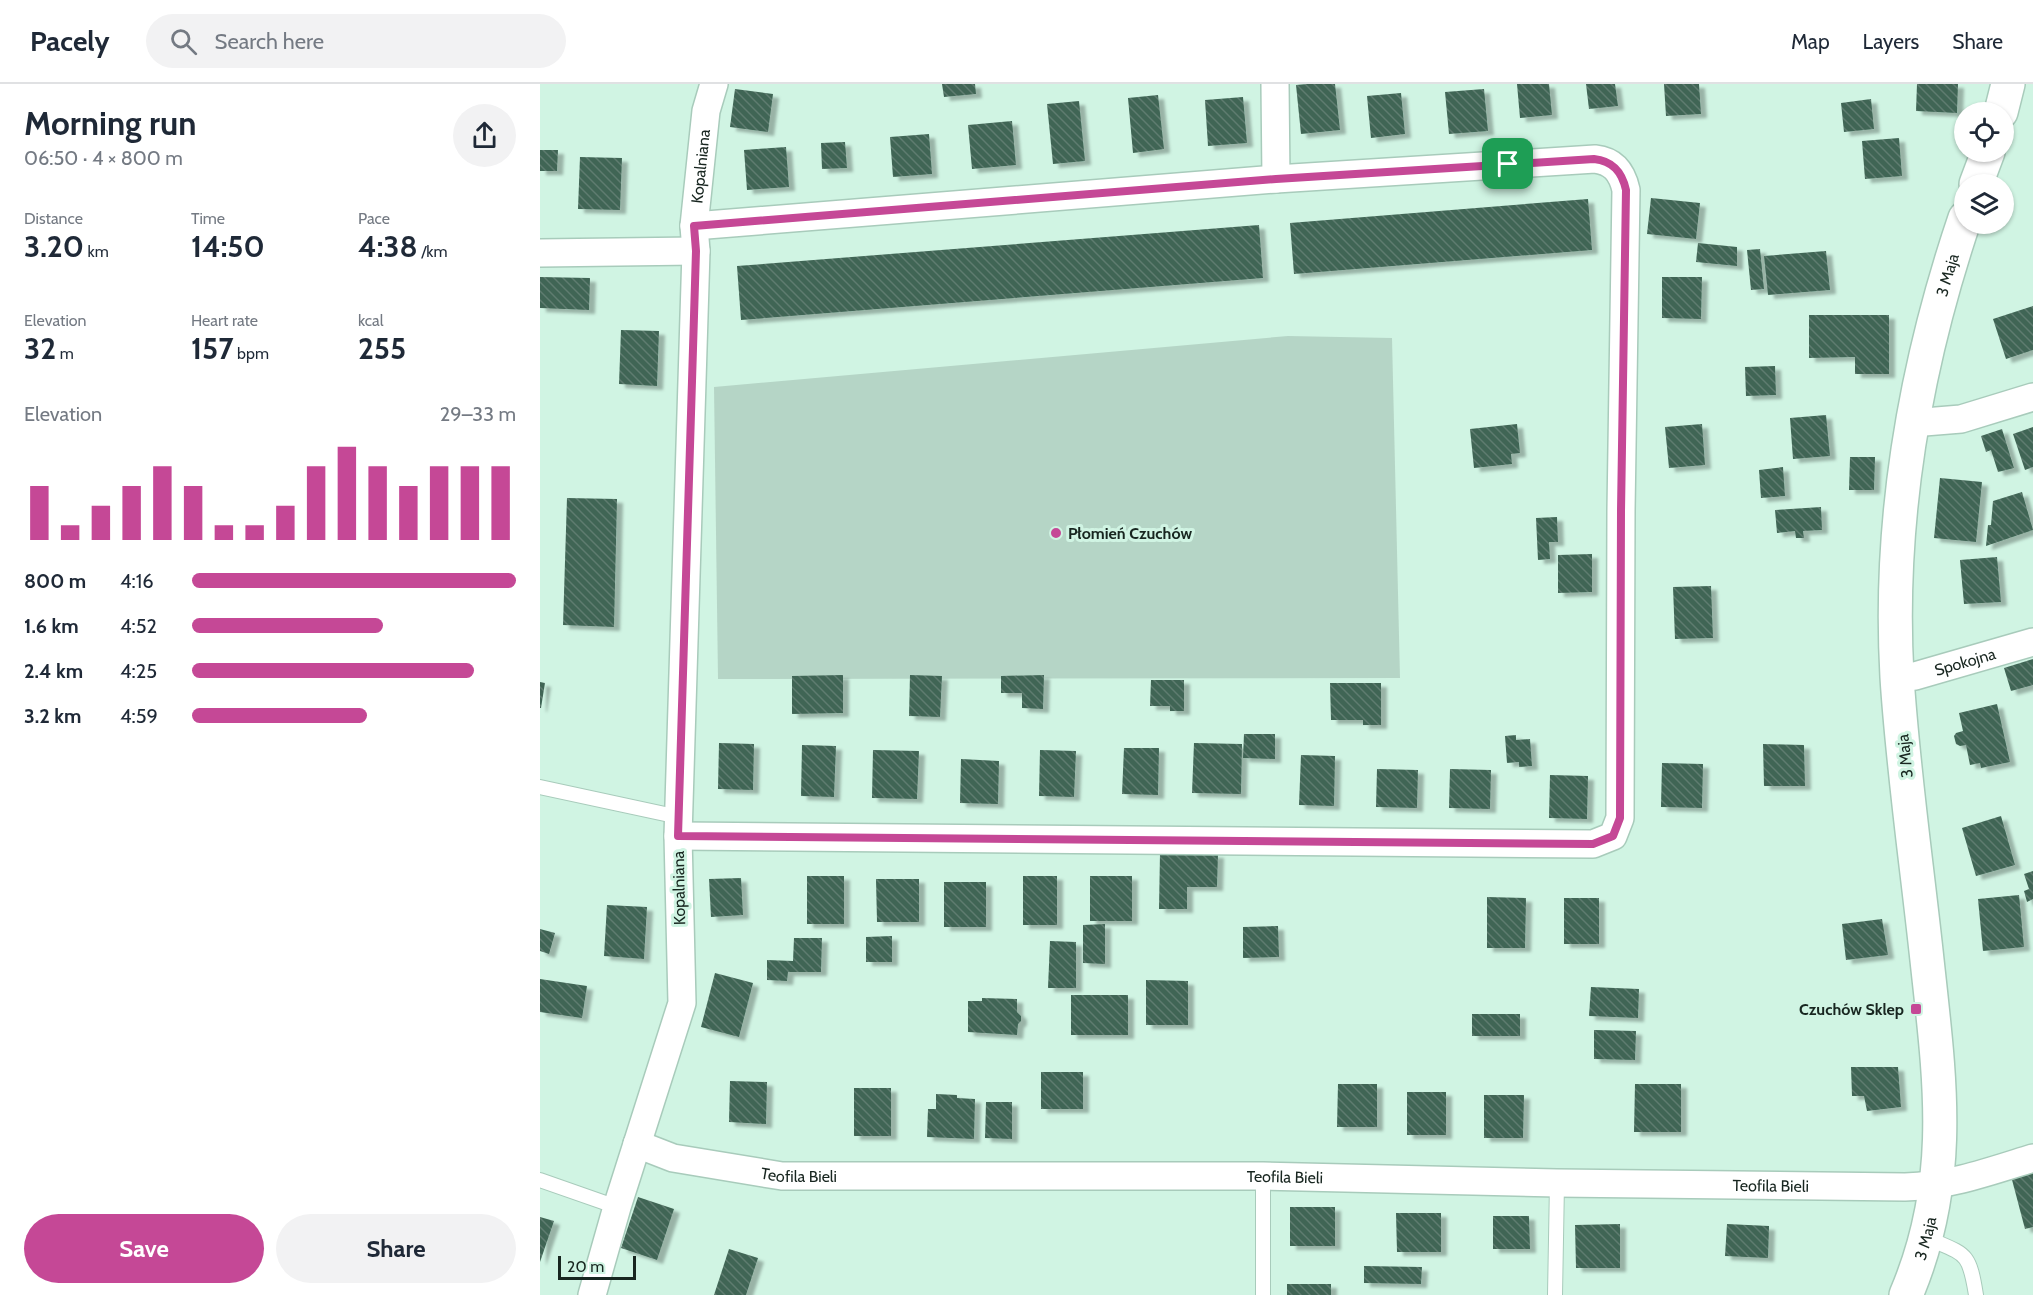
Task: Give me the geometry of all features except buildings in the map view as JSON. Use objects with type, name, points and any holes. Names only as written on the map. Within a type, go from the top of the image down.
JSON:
[{"type":"main road","points":[[2004,102],[2008,84]]},
{"type":"main road","name":"3 Maja","points":[[1906,1295],[1927,1238],[1937,1185],[1941,1137],[1936,1054],[1898,678],[1898,557],[1904,478],[1912,423],[1932,324],[1960,234]]},
{"type":"street","name":"Kopalniana","points":[[592,1295],[617,1207],[682,1003],[678,826],[695,239],[705,111],[714,84]]},
{"type":"street","points":[[1275,84],[1276,179]]},
{"type":"street","points":[[540,253],[1276,179],[1594,159],[1611,163],[1623,176],[1626,190],[1621,511],[1620,818],[1613,836],[1593,844],[678,826]]},
{"type":"street","points":[[1912,423],[1961,419],[2033,397]]},
{"type":"street","name":"Spokojna","points":[[1898,678],[1915,676],[2033,642]]},
{"type":"street","name":"Teofila Bieli","points":[[637,1144],[673,1158],[782,1176],[1263,1176],[1557,1183],[1905,1187],[1937,1185],[1968,1178],[2033,1158]]},
{"type":"lane","points":[[540,787],[678,826]]},
{"type":"lane","points":[[1263,1176],[1263,1295]]},
{"type":"lane","points":[[540,1180],[617,1207]]},
{"type":"lane","points":[[1555,1295],[1557,1183]]},
{"type":"lane","points":[[1927,1238],[1963,1255],[1969,1262],[1976,1295]]},
{"type":"green space","name":"Płomień Czuchów","points":[[1288,336],[1392,338],[1400,678],[718,679],[714,387]]},
{"type":"place","name":"Płomień Czuchów","points":[[1056,533]]},
{"type":"place","name":"Czuchów Sklep","points":[[1916,1009]]},
{"type":"route","points":[[1603,160],[1611,163],[1623,176],[1626,190],[1621,511],[1620,818],[1613,836],[1593,844],[678,836],[696,251],[694,226],[1276,179],[1508,164],[1603,160]]}]
